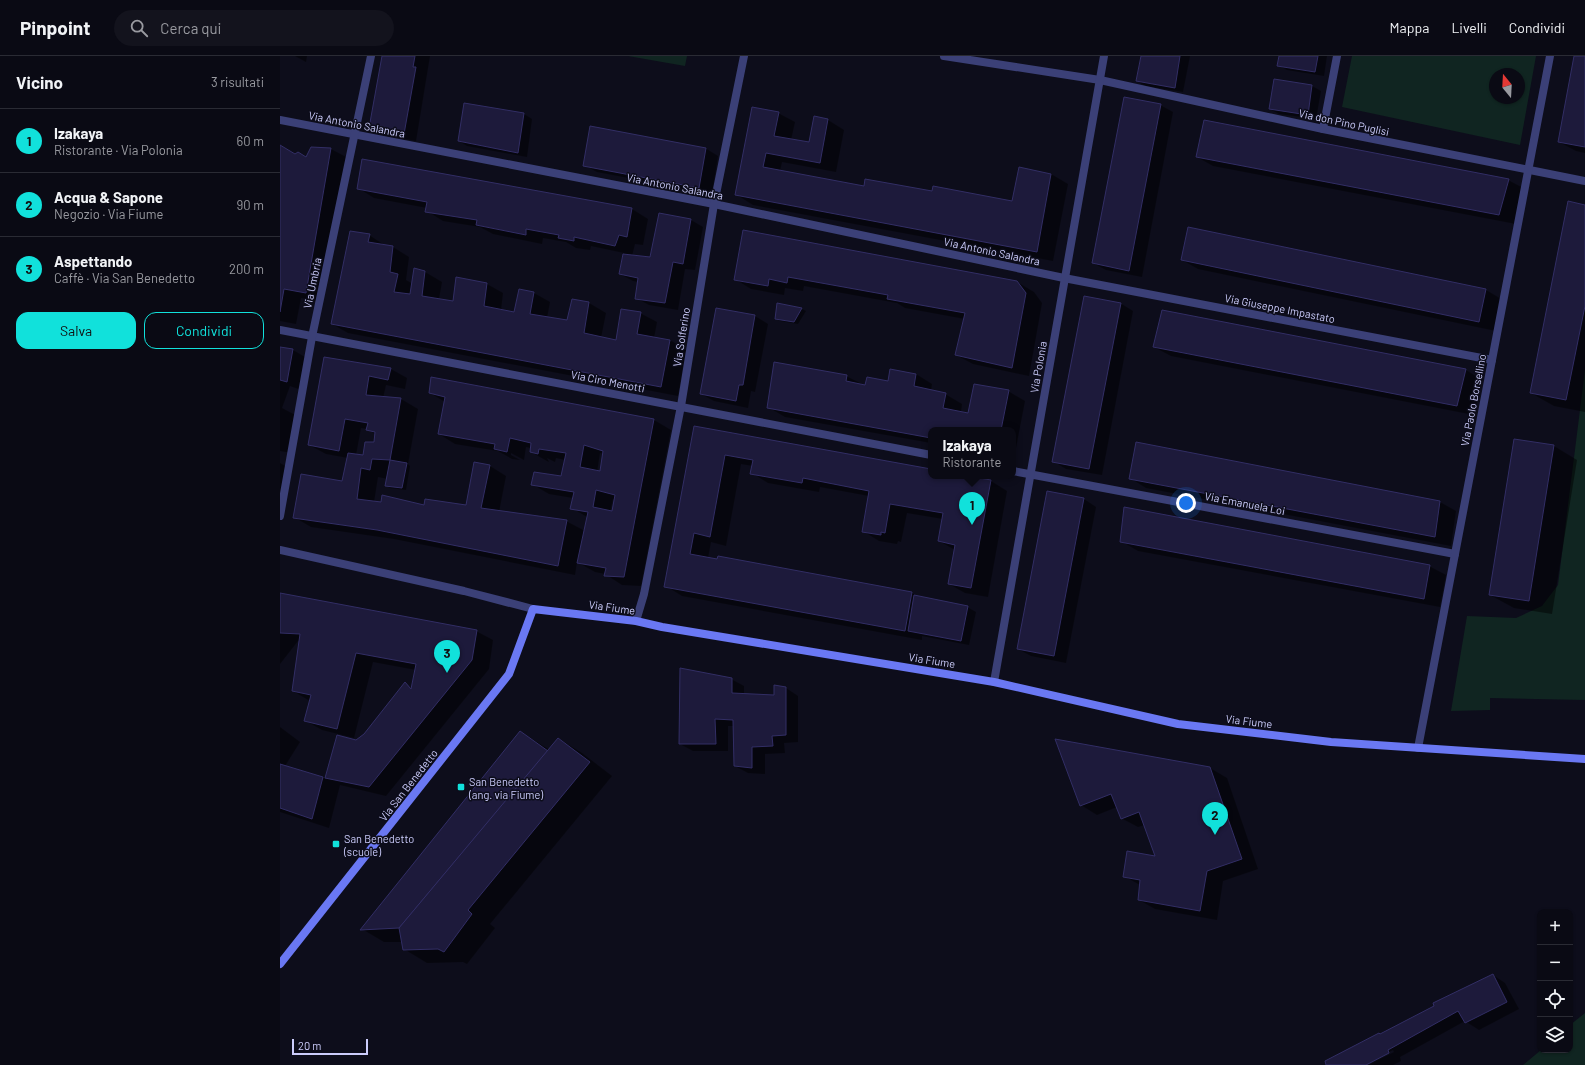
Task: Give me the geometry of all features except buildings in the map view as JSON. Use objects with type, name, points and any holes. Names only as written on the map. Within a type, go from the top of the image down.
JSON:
[{"type":"main road","name":"Via Fiume","points":[[533,609],[636,622],[994,682],[1178,724],[1331,742],[1585,759]]},
{"type":"main road","name":"Via San Benedetto","points":[[280,964],[509,674],[533,609]]},
{"type":"street","name":"Via Umbria","points":[[280,516],[312,337],[371,56]]},
{"type":"street","name":"Via Solferino","points":[[636,622],[644,594],[681,406],[714,204],[744,56]]},
{"type":"street","name":"Via don Pino Puglisi","points":[[944,56],[1100,80],[1322,129],[1528,171],[1585,181]]},
{"type":"street","name":"Via Polonia","points":[[994,682],[1104,56]]},
{"type":"street","points":[[1322,129],[1337,56]]},
{"type":"street","name":"Via Paolo Borsellino","points":[[1418,748],[1550,56]]},
{"type":"street","name":"Via Antonio Salandra","points":[[280,120],[714,204],[1064,278]]},
{"type":"street","name":"Via Giuseppe Impastato","points":[[1064,278],[1492,360]]},
{"type":"street","name":"Via Ciro Menotti","points":[[280,330],[928,454]]},
{"type":"street","points":[[1016,472],[1031,474]]},
{"type":"street","name":"Via Emanuela Loi","points":[[1031,474],[1455,554]]},
{"type":"street","name":"Via Fiume","points":[[280,550],[464,590],[533,609]]},
{"type":"green space","points":[[628,56],[687,56],[685,66]]},
{"type":"green space","points":[[1352,56],[1536,56],[1520,145],[1342,107]]},
{"type":"green space","points":[[1585,370],[1585,700],[1490,698],[1490,710],[1451,711],[1467,616],[1516,618],[1542,606],[1558,585]]},
{"type":"green space","points":[[1585,1013],[1585,1065],[1523,1065],[1537,1053],[1573,1053],[1573,1023]]},
{"type":"place","name":"Izakaya","points":[[972,525]]},
{"type":"place","name":"Aspettando","points":[[447,673]]},
{"type":"place","name":"San Benedetto (ang. via Fiume)","points":[[461,787]]},
{"type":"place","name":"Acqua & Sapone","points":[[1215,835]]},
{"type":"place","name":"San Benedetto (scuole)","points":[[336,844]]}]
